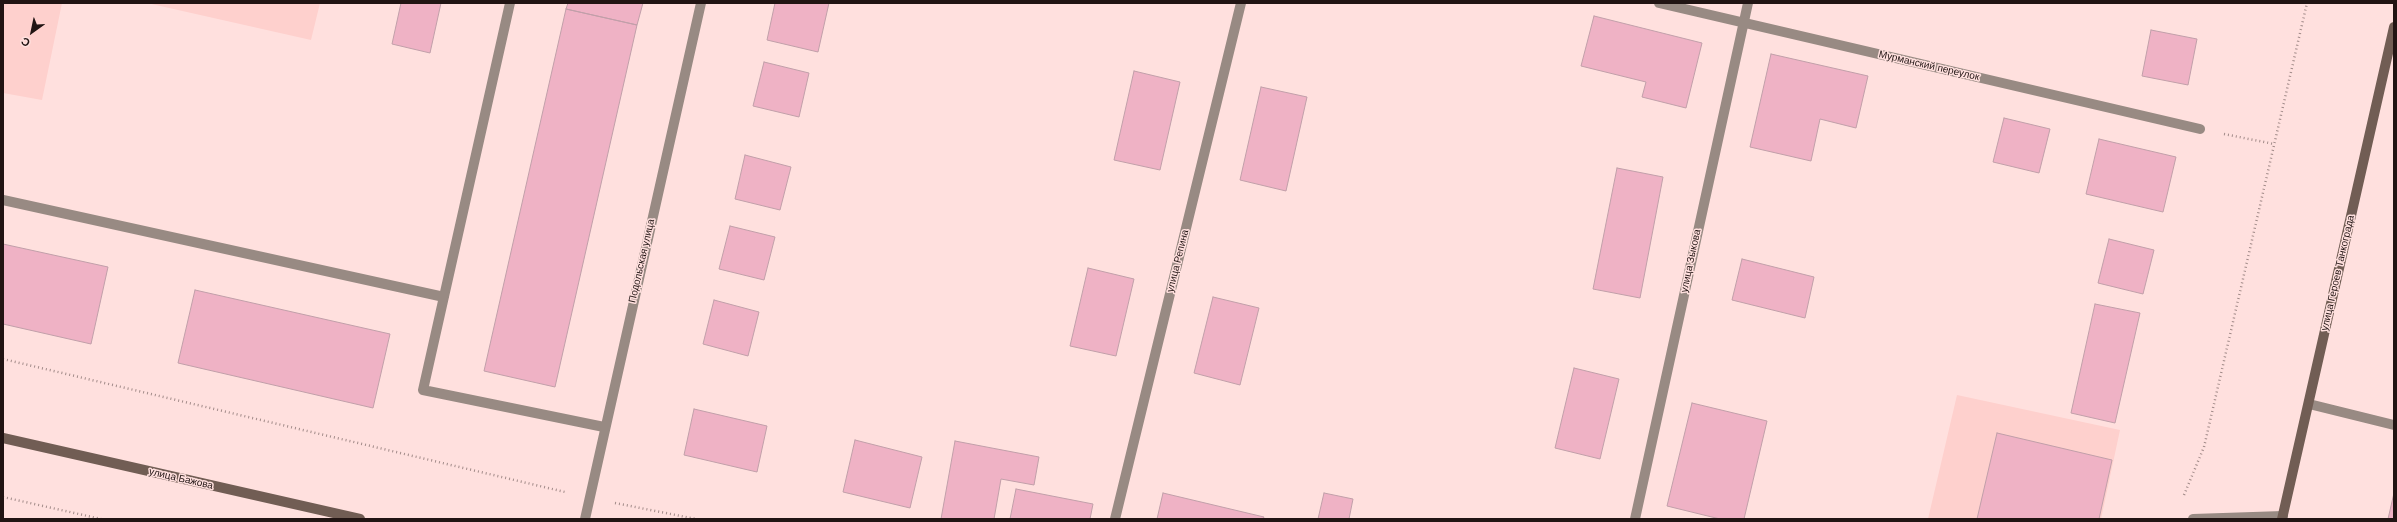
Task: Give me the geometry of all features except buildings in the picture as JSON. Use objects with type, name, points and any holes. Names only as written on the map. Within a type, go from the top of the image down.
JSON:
[{"type":"main road","name":"улица Героев Танкограда","points":[[2283,518],[2394,27]]},
{"type":"main road","name":"улица Бажова","points":[[3,438],[347,518],[360,519]]},
{"type":"street","points":[[510,3],[423,390],[604,427]]},
{"type":"street","name":"Подольская улица","points":[[584,519],[701,3]]},
{"type":"street","name":"улица Репина","points":[[1115,519],[1241,3]]},
{"type":"street","name":"Мурманский переулок","points":[[1659,3],[2200,129]]},
{"type":"street","name":"улица Зыкова","points":[[1635,519],[1748,3]]},
{"type":"street","points":[[3,200],[444,297]]},
{"type":"street","points":[[2309,404],[2394,425]]},
{"type":"street","points":[[2193,519],[2283,518]]},
{"type":"path","points":[[2183,498],[2204,447],[2307,3]]},
{"type":"path","points":[[2200,129],[2274,144]]},
{"type":"path","points":[[3,359],[588,498],[696,519]]},
{"type":"path","points":[[3,497],[101,519]]},
{"type":"shaded area","points":[[3,3],[62,3],[42,100],[3,93]]},
{"type":"shaded area","points":[[147,3],[320,3],[311,40]]},
{"type":"shaded area","points":[[1957,395],[2120,430],[2101,519],[1928,519]]}]
